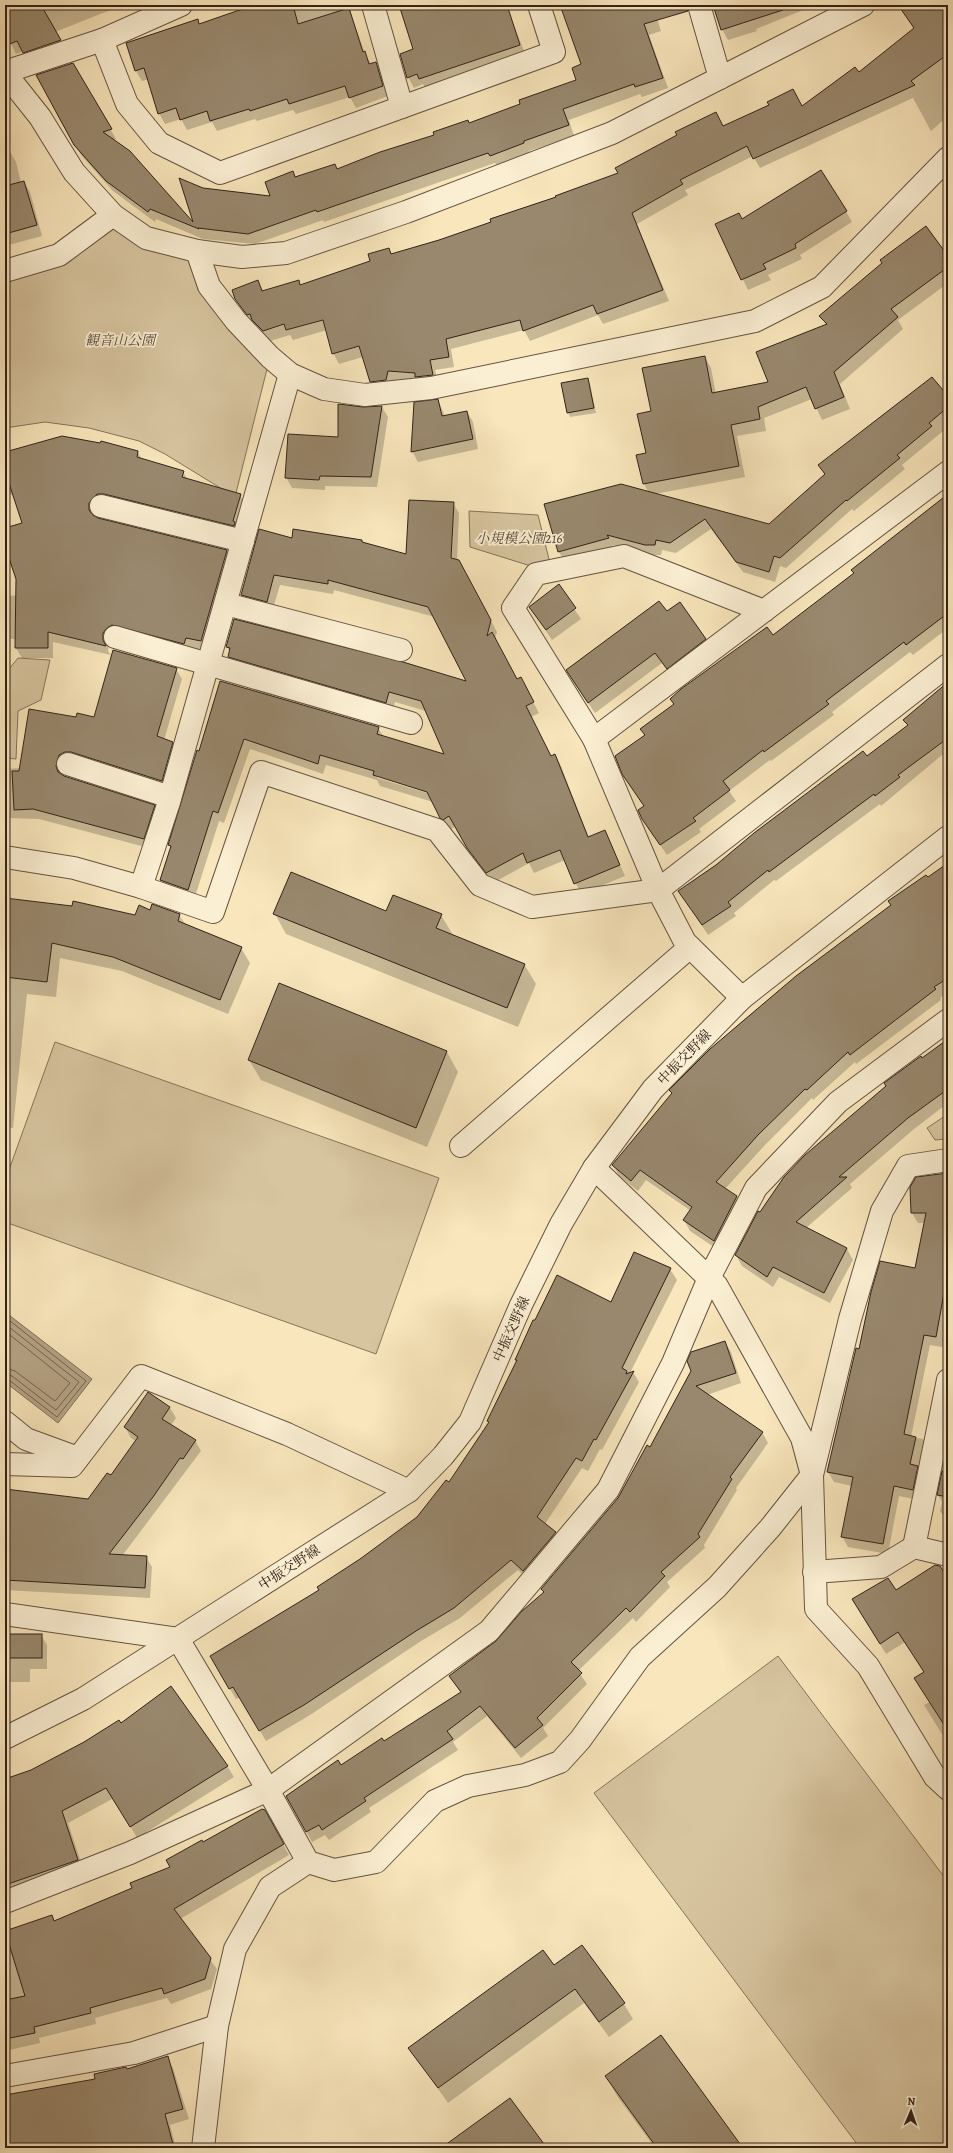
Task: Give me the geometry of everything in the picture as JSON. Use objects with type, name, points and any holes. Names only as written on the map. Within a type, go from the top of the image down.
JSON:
[{"type":"street","points":[[181,5],[102,40],[5,72],[40,117],[74,172],[113,215],[146,238],[197,251],[242,257],[286,253],[406,212],[612,133],[863,5]]},
{"type":"street","points":[[373,5],[402,107]]},
{"type":"street","points":[[102,40],[127,104],[159,143],[220,173],[554,52],[539,5]]},
{"type":"street","points":[[699,5],[720,78]]},
{"type":"street","points":[[197,251],[209,286],[236,321],[270,357],[290,374],[324,389],[365,395],[431,388],[755,321],[822,287],[948,158]]},
{"type":"street","points":[[5,271],[59,255],[113,215]]},
{"type":"street","points":[[141,887],[170,797],[226,604],[290,374]]},
{"type":"street","points":[[594,739],[948,472]]},
{"type":"street","points":[[101,506],[243,541]]},
{"type":"street","points":[[742,998],[685,942],[658,890],[594,739],[513,608],[536,574],[624,556],[764,610]]},
{"type":"street","points":[[226,604],[401,650]]},
{"type":"street","points":[[115,637],[411,723]]},
{"type":"street","points":[[5,857],[74,868],[141,887],[213,912],[261,772],[437,830],[480,885],[532,907],[658,890],[948,665]]},
{"type":"street","points":[[68,764],[170,797]]},
{"type":"street","name":"中振交野線","points":[[5,1738],[83,1699],[409,1491],[443,1456],[470,1422],[521,1305],[561,1224],[594,1168],[653,1089],[742,998],[948,837]]},
{"type":"street","points":[[461,1146],[690,947]]},
{"type":"street","points":[[5,1902],[130,1853],[268,1790],[489,1631],[608,1490],[673,1363],[709,1278],[756,1188],[838,1102],[948,1020]]},
{"type":"street","points":[[5,1614],[178,1639],[268,1790],[308,1862],[334,1870],[376,1862],[435,1801],[468,1786],[525,1775],[560,1762],[580,1740],[640,1657],[717,1586],[770,1528],[812,1475],[850,1319],[882,1211],[908,1166],[948,1160]]},
{"type":"street","points":[[594,1168],[717,1286],[802,1438],[812,1475],[816,1609],[868,1666],[935,1777],[948,1789]]},
{"type":"street","points":[[5,1464],[72,1466],[141,1376],[287,1434],[409,1491]]},
{"type":"street","points":[[914,1547],[947,1392]]},
{"type":"street","points":[[5,1422],[26,1439],[78,1458]]},
{"type":"street","points":[[814,1572],[881,1567],[914,1547],[948,1555]]},
{"type":"street","points":[[203,2148],[217,2026],[234,1949],[270,1887],[308,1862]]},
{"type":"street","points":[[5,2076],[134,2053],[217,2026]]},
{"type":"green space","name":"観音山公園","points":[[113,228],[189,259],[268,365],[235,497],[165,454],[139,441],[89,428],[45,422],[5,428],[5,282],[64,265]]},
{"type":"green space","name":"小規模公園216","points":[[469,511],[538,515],[550,563],[534,567],[470,547]]},
{"type":"green space","points":[[18,658],[50,660],[41,700],[18,711],[16,759],[5,758],[5,674]]},
{"type":"green space","points":[[55,1042],[439,1178],[376,1354],[5,1222],[5,1181]]},
{"type":"green space","points":[[948,1114],[948,1139],[935,1140],[927,1128]]},
{"type":"green space","points":[[778,1656],[948,1882],[948,2144],[943,2148],[860,2148],[594,1793]]},
{"type":"water","points":[[5,1312],[92,1379],[58,1423],[5,1382]]},
{"type":"building","points":[[5,5],[41,5],[61,40],[23,53],[17,41],[5,46]]},
{"type":"building","points":[[254,5],[293,5],[298,24],[349,8],[363,52],[365,51],[369,64],[376,62],[383,86],[349,98],[345,86],[289,104],[287,99],[250,111],[249,109],[210,121],[207,111],[180,120],[176,108],[158,114],[144,68],[135,71],[126,43],[198,19],[199,24]]},
{"type":"building","points":[[399,5],[507,5],[520,45],[419,79],[417,74],[407,78],[400,54],[413,49]]},
{"type":"building","points":[[560,5],[687,5],[688,11],[644,24],[663,78],[635,87],[634,84],[563,109],[569,125],[524,141],[524,143],[490,156],[488,153],[317,212],[316,210],[248,234],[198,228],[199,229],[150,209],[148,212],[106,181],[74,145],[36,75],[73,63],[112,129],[103,132],[130,151],[193,222],[179,178],[203,188],[270,196],[265,182],[293,171],[295,177],[335,164],[337,169],[380,152],[434,135],[433,132],[468,120],[469,123],[520,104],[519,100],[576,80],[572,68],[581,64]]},
{"type":"building","points":[[713,5],[782,5],[783,10],[721,30]]},
{"type":"building","points":[[898,5],[948,5],[948,54],[911,81],[915,85],[753,159],[747,146],[680,180],[683,184],[632,213],[663,290],[597,314],[593,305],[523,331],[520,320],[446,339],[449,357],[430,360],[433,375],[415,377],[415,373],[388,371],[386,380],[370,382],[359,346],[332,354],[323,320],[286,330],[284,324],[263,331],[252,320],[250,314],[247,315],[235,299],[232,290],[258,280],[262,291],[299,280],[300,285],[370,261],[368,254],[389,248],[391,254],[439,240],[491,222],[490,219],[556,197],[555,196],[618,173],[615,168],[677,135],[675,132],[716,112],[723,126],[769,105],[767,102],[793,89],[802,106],[855,67],[859,72],[914,28]]},
{"type":"building","points":[[821,170],[847,211],[795,244],[796,248],[763,264],[766,269],[741,280],[715,224],[739,213],[742,219]]},
{"type":"building","points":[[24,181],[37,225],[5,234],[5,186]]},
{"type":"building","points":[[926,226],[948,256],[948,267],[891,309],[898,317],[834,372],[844,397],[815,409],[806,387],[758,407],[760,419],[731,425],[739,466],[643,484],[636,455],[646,453],[637,414],[651,411],[642,368],[705,356],[712,393],[768,382],[756,352],[827,324],[819,316],[882,263],[880,260]]},
{"type":"building","points":[[932,377],[948,396],[948,407],[929,423],[932,426],[897,455],[900,458],[847,501],[846,500],[780,558],[774,556],[769,572],[736,562],[705,519],[670,543],[656,540],[655,545],[645,545],[607,535],[609,538],[558,552],[544,504],[621,484],[769,524],[825,474],[818,465]]},
{"type":"building","points":[[588,378],[594,408],[567,413],[561,383]]},
{"type":"building","points":[[438,399],[442,416],[467,411],[473,439],[411,452],[414,402]]},
{"type":"building","points":[[338,404],[363,407],[382,406],[371,477],[320,476],[319,480],[285,478],[288,434],[338,437]]},
{"type":"building","points":[[62,436],[100,443],[101,441],[138,451],[137,457],[184,471],[182,477],[241,494],[233,521],[235,522],[234,526],[104,494],[97,494],[89,503],[89,510],[98,518],[227,550],[201,641],[186,638],[184,644],[112,625],[103,633],[103,640],[106,646],[48,632],[48,648],[15,648],[16,579],[5,546],[5,528],[22,523],[5,471],[5,452]]},
{"type":"building","points":[[948,494],[948,613],[906,645],[904,642],[826,701],[829,704],[764,752],[763,750],[723,781],[730,790],[693,818],[696,821],[660,845],[642,819],[638,810],[644,806],[622,774],[615,756],[645,735],[640,729],[674,704],[670,699],[681,689],[767,627],[773,635],[854,573],[851,570]]},
{"type":"building","points":[[409,500],[454,502],[451,558],[459,560],[491,620],[487,636],[492,632],[517,679],[521,677],[534,702],[526,706],[551,756],[555,754],[588,837],[605,830],[620,865],[574,884],[560,850],[527,863],[523,853],[486,873],[467,848],[449,816],[443,820],[440,818],[427,792],[373,775],[374,771],[320,755],[318,764],[244,739],[218,813],[213,811],[188,890],[160,880],[171,846],[168,845],[220,681],[379,727],[377,734],[444,754],[421,701],[389,692],[386,703],[228,657],[230,648],[226,647],[234,619],[403,662],[466,681],[428,607],[328,580],[328,584],[274,575],[267,602],[241,595],[259,529],[292,538],[293,529],[362,540],[362,542],[406,554]]},
{"type":"building","points":[[559,584],[576,608],[546,630],[529,607]]},
{"type":"building","points":[[659,601],[667,611],[680,602],[706,639],[667,669],[655,653],[588,703],[566,670]]},
{"type":"building","points":[[113,650],[177,668],[157,736],[173,742],[162,781],[71,752],[65,752],[59,755],[56,766],[58,772],[64,776],[155,805],[144,839],[33,809],[14,810],[12,771],[19,771],[29,709],[76,717],[77,713],[94,717]]},
{"type":"building","points":[[948,682],[948,738],[898,775],[900,777],[875,796],[874,794],[769,872],[768,870],[728,902],[731,906],[702,925],[678,891],[716,865],[754,833],[863,751],[867,756],[908,725],[903,720]]},
{"type":"building","points":[[948,863],[948,978],[934,987],[936,989],[850,1055],[848,1052],[807,1090],[805,1089],[758,1135],[716,1182],[737,1196],[714,1241],[683,1220],[692,1207],[640,1170],[631,1181],[612,1165],[672,1093],[669,1090],[710,1049],[796,976],[891,905],[888,901],[926,875],[928,877]]},
{"type":"building","points":[[291,872],[386,911],[393,895],[442,914],[436,928],[525,964],[507,1008],[273,914]]},
{"type":"building","points":[[5,898],[72,906],[73,901],[135,915],[139,905],[150,910],[152,904],[180,914],[178,921],[242,947],[220,1000],[113,957],[52,943],[47,982],[5,977]]},
{"type":"building","points":[[279,983],[447,1051],[416,1128],[248,1060]]},
{"type":"building","points":[[948,1039],[948,1089],[908,1118],[839,1177],[847,1177],[796,1222],[847,1248],[824,1293],[773,1267],[767,1277],[735,1255],[758,1211],[760,1212],[784,1177],[805,1155],[886,1086],[884,1083],[921,1056],[922,1058]]},
{"type":"building","points":[[948,1173],[948,1271],[936,1337],[924,1335],[904,1434],[916,1437],[910,1464],[918,1466],[913,1490],[894,1486],[883,1544],[841,1537],[853,1477],[827,1472],[856,1348],[859,1349],[871,1292],[880,1261],[915,1268],[926,1213],[911,1213],[910,1187],[916,1177]]},
{"type":"building","points":[[634,1252],[671,1268],[622,1368],[627,1371],[626,1374],[634,1371],[596,1440],[594,1439],[582,1461],[576,1458],[537,1517],[556,1532],[523,1571],[511,1560],[454,1608],[416,1631],[304,1705],[259,1731],[233,1687],[229,1689],[210,1656],[319,1590],[317,1587],[360,1559],[417,1517],[446,1480],[449,1482],[489,1422],[487,1421],[517,1360],[515,1360],[533,1320],[535,1320],[557,1275],[611,1302]]},
{"type":"building","points":[[725,1341],[736,1373],[696,1386],[763,1432],[730,1477],[732,1479],[698,1534],[700,1537],[661,1572],[665,1576],[630,1612],[626,1608],[571,1662],[582,1673],[537,1718],[543,1725],[515,1748],[480,1706],[447,1731],[453,1739],[364,1798],[366,1801],[322,1830],[319,1825],[306,1832],[286,1796],[338,1760],[341,1765],[382,1738],[384,1741],[461,1692],[449,1676],[496,1641],[522,1611],[544,1592],[541,1589],[618,1498],[647,1445],[650,1447],[691,1371],[687,1361],[691,1352]]},
{"type":"building","points":[[148,1392],[170,1407],[162,1419],[196,1440],[183,1459],[180,1458],[153,1497],[109,1554],[147,1556],[145,1588],[5,1580],[5,1489],[88,1499],[107,1473],[111,1475],[138,1437],[124,1427]]},
{"type":"building","points":[[942,1471],[948,1473],[948,1497],[937,1495]]},
{"type":"building","points":[[935,1565],[940,1566],[948,1578],[948,1731],[914,1678],[924,1672],[898,1632],[880,1644],[852,1599],[888,1578],[896,1590]]},
{"type":"building","points":[[5,1634],[42,1634],[42,1658],[5,1658]]},
{"type":"building","points":[[171,1686],[228,1766],[130,1827],[106,1788],[62,1811],[78,1860],[5,1885],[5,1779],[31,1770],[84,1742],[119,1720],[121,1723]]},
{"type":"building","points":[[262,1809],[265,1810],[284,1844],[174,1909],[211,1958],[205,1979],[164,1994],[162,1988],[90,2008],[91,2013],[34,2027],[35,2033],[5,2039],[5,2000],[25,1996],[5,1931],[52,1915],[54,1921],[132,1888],[130,1883],[170,1867],[166,1860],[202,1840],[203,1842]]},
{"type":"building","points":[[582,1945],[625,2003],[599,2022],[575,1989],[438,2088],[408,2048],[543,1950],[554,1965]]},
{"type":"building","points":[[661,2035],[743,2148],[657,2148],[605,2076]]},
{"type":"building","points":[[168,2056],[183,2109],[165,2114],[174,2148],[5,2148],[5,2095],[95,2079],[94,2074],[126,2067],[127,2069]]},
{"type":"building","points":[[510,2098],[547,2148],[441,2148]]}]
